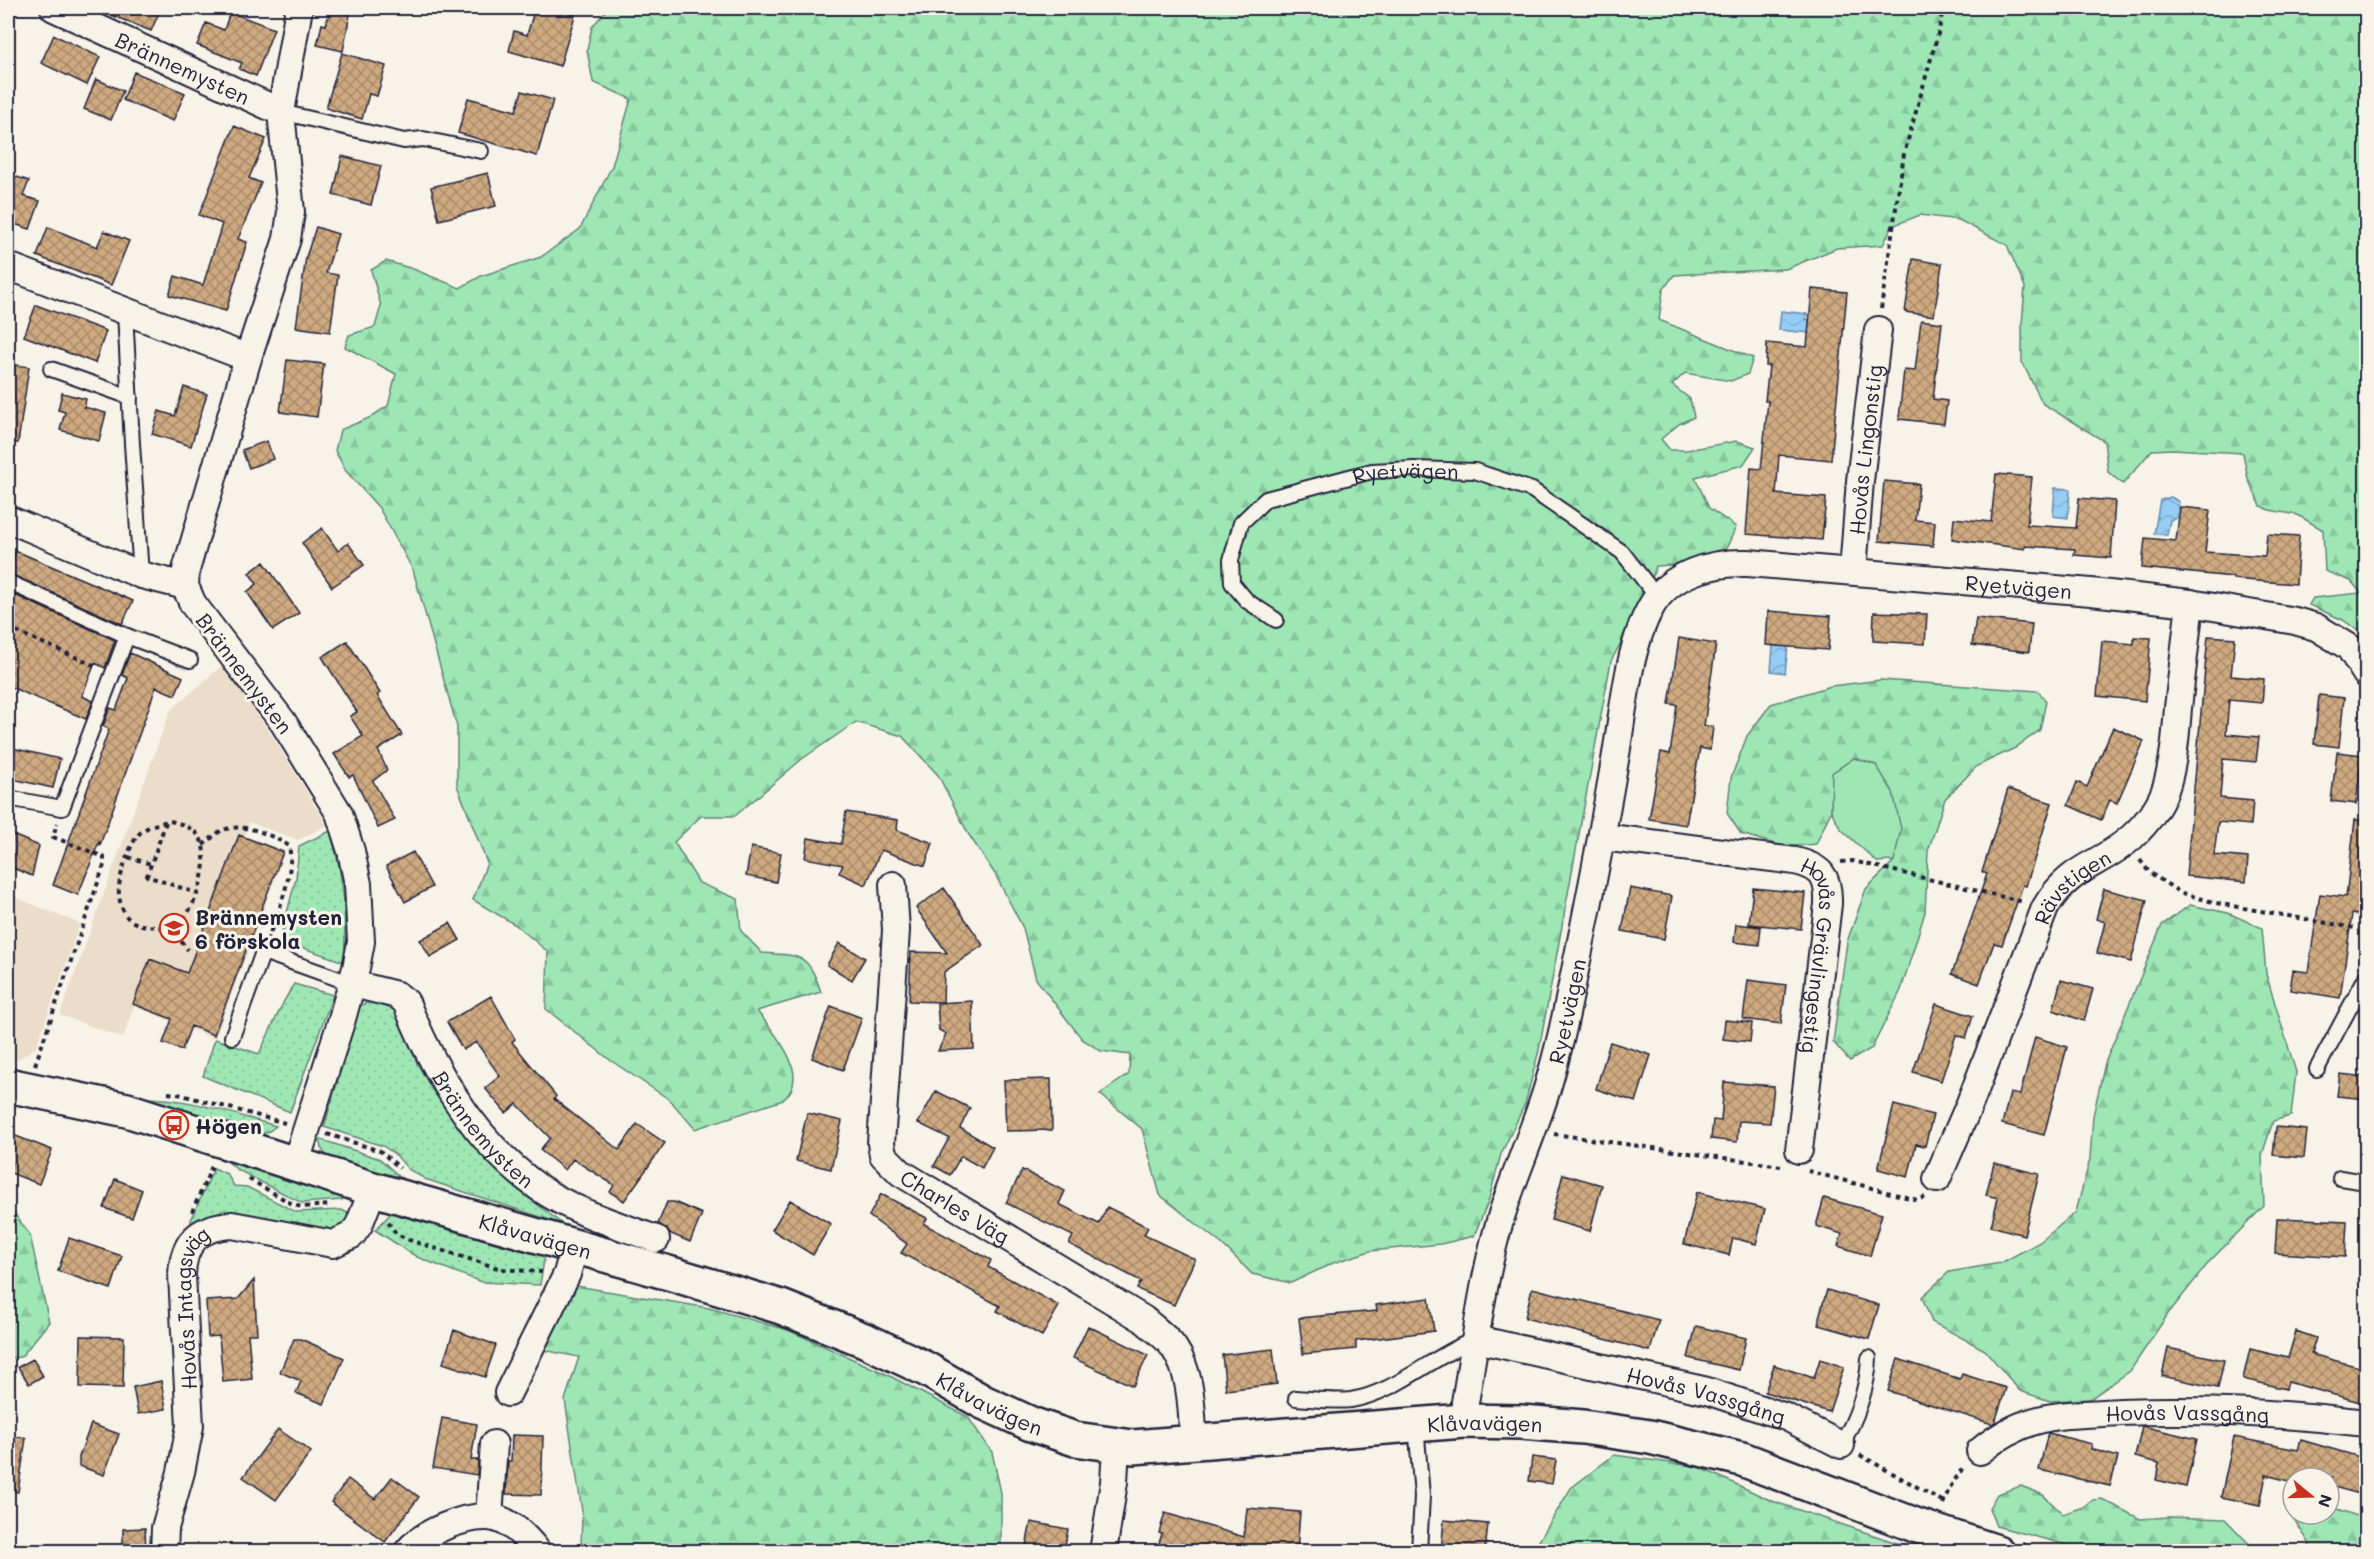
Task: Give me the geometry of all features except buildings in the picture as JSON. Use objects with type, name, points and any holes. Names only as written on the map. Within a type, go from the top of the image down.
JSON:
[{"type":"street","name":"Brännemysten","points":[[54,8],[281,112]]},
{"type":"street","name":"Brännemysten","points":[[295,1165],[293,1122],[352,984],[361,942],[358,884],[339,813],[283,722],[199,612],[185,586],[186,570],[196,529],[290,224],[291,212],[281,112],[299,8]]},
{"type":"street","points":[[8,266],[248,358]]},
{"type":"street","name":"Hovås Lingonstig","points":[[1853,571],[1861,464],[1878,330]]},
{"type":"street","points":[[8,519],[141,575],[185,586]]},
{"type":"street","name":"Ryetvägen","points":[[1464,1421],[1465,1402],[1485,1286],[1502,1216],[1549,1083],[1566,1012],[1602,837],[1633,660],[1641,627],[1657,597],[1670,585],[1687,574],[1713,566],[1748,563],[2190,603],[2295,621],[2316,627],[2349,647],[2367,674]]},
{"type":"street","name":"Rävstigen","points":[[1937,1179],[1970,1103],[2045,908],[2055,890],[2072,875],[2126,842],[2151,817],[2167,786],[2175,741],[2190,603]]},
{"type":"street","name":"Hovås Grävlingestig","points":[[1602,837],[1795,861],[1810,865],[1823,874],[1829,887],[1828,904],[1799,1150]]},
{"type":"street","name":"Charles Väg","points":[[893,885],[896,930],[880,1143],[883,1155],[901,1173],[1143,1319],[1173,1346],[1185,1368],[1194,1444]]},
{"type":"street","name":"Brännemysten","points":[[352,984],[398,995],[406,1002],[433,1064],[447,1088],[498,1152],[520,1173],[557,1198],[606,1221],[656,1239]]},
{"type":"street","name":"Klåvavägen","points":[[20,1078],[373,1189],[717,1287],[824,1323],[926,1369],[983,1402],[1031,1424],[1075,1439],[1133,1447],[1464,1421],[1521,1422],[1583,1427],[1695,1446],[1742,1459],[1893,1517],[2004,1546]]},
{"type":"street","name":"Hovås Intagsväg","points":[[164,1551],[169,1507],[181,1472],[190,1426],[182,1275],[185,1251],[200,1234],[225,1226],[333,1244],[352,1235],[359,1225],[373,1189]]},
{"type":"street","points":[[508,1393],[567,1274],[574,1248]]},
{"type":"street","name":"Hovås Vassgång","points":[[1476,1339],[1707,1390],[1786,1417],[1841,1445]]},
{"type":"street","name":"Hovås Vassgång","points":[[1980,1451],[1992,1440],[2022,1425],[2060,1416],[2187,1410],[2307,1415],[2367,1423]]},
{"type":"street","points":[[489,1517],[494,1444]]},
{"type":"street","points":[[1102,1551],[1114,1482],[1116,1446]]},
{"type":"street","points":[[407,1551],[434,1531],[460,1521],[489,1517],[516,1530],[538,1551]]},
{"type":"lane","name":"Brännemysten","points":[[281,112],[404,141],[423,139],[481,151]]},
{"type":"lane","points":[[125,312],[141,575]]},
{"type":"lane","points":[[51,369],[130,397]]},
{"type":"lane","name":"Ryetvägen","points":[[1276,620],[1247,601],[1232,584],[1231,560],[1241,523],[1266,499],[1372,471],[1414,469],[1475,471],[1532,490],[1622,552],[1657,597]]},
{"type":"lane","points":[[8,582],[128,636],[190,660]]},
{"type":"lane","points":[[8,798],[62,808],[128,636]]},
{"type":"lane","points":[[232,1037],[263,952],[352,984]]},
{"type":"lane","points":[[2317,1069],[2367,977]]},
{"type":"lane","points":[[2340,1178],[2367,1182]]},
{"type":"lane","points":[[1296,1398],[1352,1400],[1392,1386],[1440,1356],[1476,1339]]},
{"type":"lane","points":[[1841,1445],[1851,1428],[1869,1372],[1869,1358]]},
{"type":"lane","points":[[1416,1425],[1422,1496],[1419,1551]]},
{"type":"path","points":[[1878,330],[1904,154],[1939,30],[1943,8]]},
{"type":"path","points":[[8,628],[112,673]]},
{"type":"path","points":[[20,1078],[104,865],[104,857],[53,837],[62,808]]},
{"type":"path","points":[[166,822],[147,876],[196,893]]},
{"type":"path","points":[[166,822],[179,823],[198,835],[203,845],[205,868],[187,916],[170,926],[161,928],[134,922],[122,908],[118,886],[135,839],[151,825],[166,822]]},
{"type":"path","points":[[203,845],[226,829],[247,829],[276,838],[289,846],[291,855],[286,880],[263,952]]},
{"type":"path","points":[[2126,842],[2150,872],[2179,892],[2216,903],[2367,930]]},
{"type":"path","points":[[128,857],[151,864]]},
{"type":"path","points":[[1823,874],[1840,862],[1852,861],[2045,908]]},
{"type":"path","points":[[170,926],[188,950]]},
{"type":"path","points":[[161,1093],[178,1094],[293,1122],[380,1150],[405,1173]]},
{"type":"path","points":[[279,1127],[293,1122]]},
{"type":"path","points":[[1532,1131],[1797,1168],[1799,1150]]},
{"type":"path","points":[[1813,1172],[1917,1200],[1926,1197],[1937,1179]]},
{"type":"path","points":[[1841,1445],[1944,1502]]},
{"type":"path","points":[[1942,1507],[1958,1473],[1980,1451]]},
{"type":"path","points":[[2004,1546],[2043,1551]]},
{"type":"shaded area","name":"Brännemysten 6 förskola","points":[[223,665],[275,740],[327,825],[298,840],[249,822],[245,836],[285,851],[215,1039],[134,1006],[123,1038],[60,1015],[170,711]]},
{"type":"shaded area","points":[[8,894],[80,924],[36,1047],[16,1061],[8,1059]]},
{"type":"green space","points":[[608,8],[2366,8],[2366,636],[2343,620],[2309,605],[2313,598],[2361,593],[2351,581],[2325,571],[2323,530],[2298,515],[2269,510],[2261,506],[2248,479],[2243,453],[2152,450],[2123,484],[2108,472],[2104,441],[2043,404],[2022,362],[2025,287],[2007,245],[1959,220],[1920,215],[1892,226],[1883,245],[1837,248],[1786,269],[1674,275],[1663,290],[1659,320],[1753,358],[1748,374],[1731,381],[1685,373],[1672,385],[1690,399],[1694,417],[1679,424],[1661,439],[1670,450],[1687,450],[1737,441],[1755,447],[1743,465],[1695,477],[1709,508],[1736,527],[1726,549],[1702,563],[1656,566],[1646,597],[1611,661],[1539,1050],[1525,1104],[1501,1154],[1489,1199],[1474,1236],[1441,1244],[1370,1251],[1333,1263],[1291,1283],[1252,1274],[1223,1245],[1160,1195],[1142,1129],[1100,1094],[1129,1074],[1130,1055],[1101,1051],[1082,1039],[1036,979],[1023,928],[995,874],[969,835],[938,775],[902,736],[856,722],[802,759],[735,816],[701,816],[674,842],[699,883],[738,899],[741,931],[762,953],[794,956],[801,959],[812,969],[821,992],[757,1011],[781,1042],[792,1067],[794,1079],[791,1090],[783,1100],[695,1129],[670,1100],[610,1060],[546,1009],[548,952],[516,925],[473,900],[487,863],[457,785],[457,727],[413,570],[379,508],[346,471],[335,451],[340,430],[369,418],[388,406],[396,374],[345,347],[349,335],[375,327],[381,306],[371,270],[386,261],[460,288],[481,276],[541,257],[580,229],[612,166],[631,99],[593,82],[587,50],[592,27]]},
{"type":"green space","points":[[1881,680],[2038,691],[2046,701],[2040,730],[2015,748],[1977,766],[1945,799],[1928,851],[1925,912],[1901,990],[1872,1048],[1850,1061],[1833,1042],[1847,942],[1866,889],[1894,861],[1854,758],[1833,773],[1831,811],[1816,844],[1785,847],[1741,834],[1727,813],[1731,778],[1747,736],[1771,704],[1831,686]]},
{"type":"green space","points":[[1854,758],[1876,765],[1893,792],[1901,829],[1894,861],[1877,862],[1841,829],[1831,811],[1832,773]]},
{"type":"green space","points":[[330,831],[339,864],[343,896],[344,962],[280,940],[296,878],[299,846]]},
{"type":"green space","points":[[2190,905],[2228,913],[2262,928],[2266,974],[2296,1072],[2291,1116],[2273,1121],[2262,1155],[2264,1206],[2210,1261],[2168,1314],[2130,1371],[2090,1399],[2050,1401],[2020,1391],[1985,1350],[1932,1322],[1922,1297],[1949,1272],[2001,1263],[2040,1242],[2076,1212],[2090,1159],[2093,1116],[2105,1063],[2162,925]]},
{"type":"green space","points":[[294,984],[333,995],[290,1112],[203,1076],[215,1039],[259,1054]]},
{"type":"green space","points":[[374,1000],[394,1008],[417,1063],[432,1090],[460,1123],[480,1153],[518,1189],[562,1224],[425,1179],[408,1169],[396,1155],[383,1146],[324,1127],[360,1006]]},
{"type":"green space","points":[[145,1098],[195,1104],[276,1126],[260,1134],[235,1131]]},
{"type":"green space","points":[[319,1139],[380,1159],[415,1191],[332,1164],[321,1148]]},
{"type":"green space","points":[[224,1158],[344,1195],[342,1200],[302,1203],[236,1169]]},
{"type":"green space","points":[[214,1168],[227,1174],[234,1186],[247,1187],[296,1212],[342,1210],[349,1214],[349,1222],[329,1236],[221,1211],[191,1224]]},
{"type":"green space","points":[[8,1205],[30,1235],[49,1322],[21,1357],[8,1358]]},
{"type":"green space","points":[[397,1207],[545,1254],[540,1285],[481,1282],[417,1257],[375,1230]]},
{"type":"green space","points":[[576,1286],[709,1308],[788,1330],[886,1374],[968,1417],[992,1452],[1001,1493],[1001,1551],[581,1551],[582,1511],[565,1400],[579,1357],[538,1349],[555,1308]]},
{"type":"green space","points":[[1614,1455],[1699,1467],[1772,1501],[1921,1551],[1533,1551],[1571,1488]]},
{"type":"green space","points":[[2021,1486],[2043,1495],[2063,1514],[2084,1507],[2093,1500],[2102,1499],[2140,1519],[2170,1517],[2225,1519],[2256,1551],[2089,1551],[1996,1526],[1989,1508],[1997,1494]]},
{"type":"green space","points":[[2341,1510],[2366,1519],[2366,1551],[2307,1551],[2310,1544],[2298,1526],[2341,1526]]},
{"type":"water","points":[[1781,311],[1807,314],[1806,319],[1810,320],[1809,333],[1779,330]]},
{"type":"water","points":[[2055,488],[2070,489],[2068,518],[2053,516]]},
{"type":"water","points":[[2171,497],[2179,502],[2177,518],[2170,520],[2167,535],[2154,534],[2160,500]]},
{"type":"water","points":[[1773,646],[1788,647],[1785,673],[1771,671]]},
{"type":"place","name":"Brännemysten 6 förskola","points":[[174,928]]},
{"type":"place","name":"Högen","points":[[174,1125]]}]
